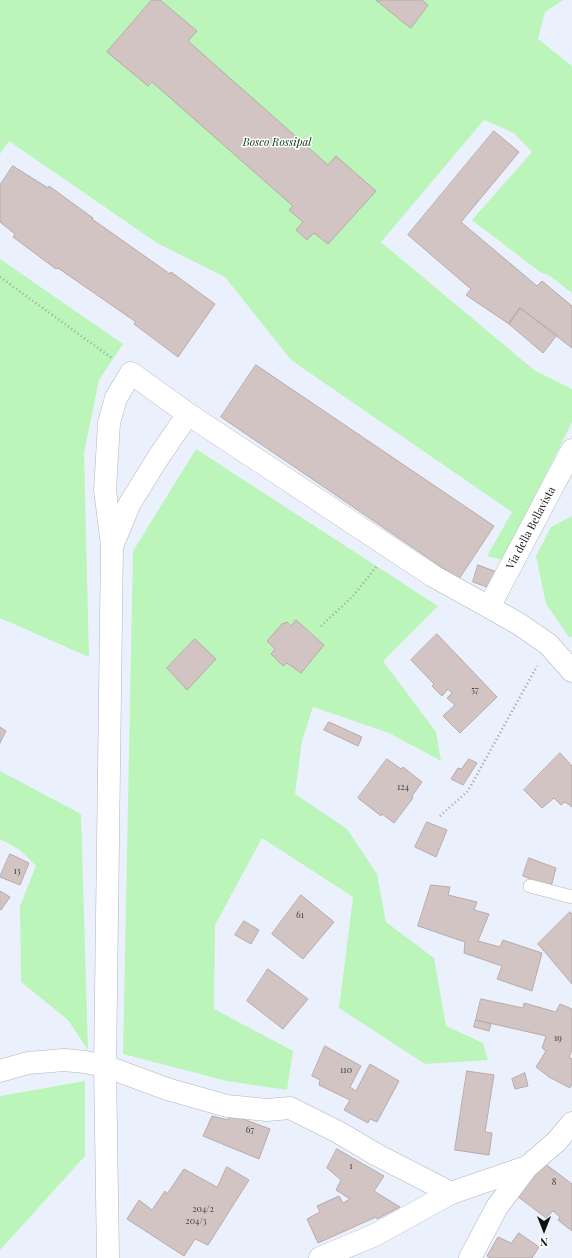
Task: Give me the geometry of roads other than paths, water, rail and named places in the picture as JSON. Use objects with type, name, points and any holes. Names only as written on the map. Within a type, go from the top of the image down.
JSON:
[{"type":"street","points":[[108,1258],[104,1066],[112,546],[105,490],[109,423],[116,398],[131,372],[188,414],[433,576],[519,624],[548,644],[572,671]]},
{"type":"street","points":[[112,546],[130,503],[188,414]]},
{"type":"street","name":"Via della Bellavista","points":[[489,607],[572,450]]},
{"type":"street","points":[[106,468],[113,480],[121,488],[136,494]]},
{"type":"street","points":[[0,1071],[28,1063],[64,1060],[85,1062],[104,1066],[167,1089],[227,1106],[266,1110],[290,1108],[452,1193]]},
{"type":"street","points":[[470,1258],[497,1207],[527,1167],[556,1142],[572,1123]]},
{"type":"street","points":[[320,1258],[375,1235],[452,1193],[527,1167]]},
{"type":"lane","points":[[530,886],[572,897]]},
{"type":"park label","name":"Bosco Rossipal","points":[[277,143]]}]
